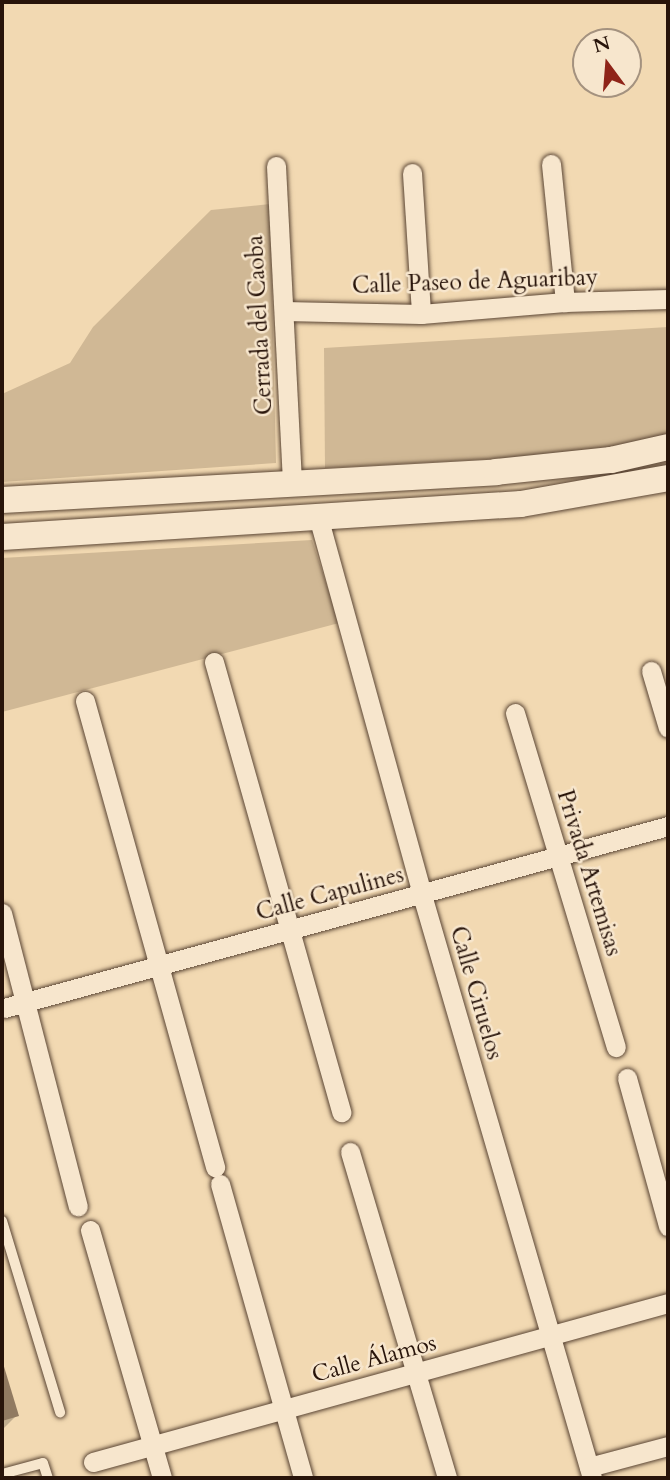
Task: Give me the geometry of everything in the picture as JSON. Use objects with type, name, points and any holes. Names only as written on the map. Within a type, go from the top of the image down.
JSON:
[{"type":"main road","points":[[2,500],[292,481],[496,472],[611,460],[668,447]]},
{"type":"main road","points":[[2,537],[319,520],[521,504],[668,478]]},
{"type":"street","points":[[551,164],[565,302]]},
{"type":"street","name":"Cerrada del Caoba","points":[[276,166],[292,481]]},
{"type":"street","points":[[412,173],[421,314]]},
{"type":"street","name":"Calle Paseo de Aguaribay","points":[[284,311],[421,314],[565,302],[668,299]]},
{"type":"street","name":"Calle Ciruelos","points":[[319,520],[422,895],[590,1473]]},
{"type":"street","points":[[214,662],[287,930],[341,1112]]},
{"type":"street","points":[[651,671],[668,728]]},
{"type":"street","points":[[85,701],[303,1478]]},
{"type":"street","name":"Privada Artemisas","points":[[515,713],[616,1048]]},
{"type":"street","name":"Calle Capulines","points":[[4,1008],[559,859],[668,827]]},
{"type":"street","points":[[2,912],[28,1001],[78,1206]]},
{"type":"street","points":[[626,1078],[668,1226]]},
{"type":"street","points":[[350,1152],[447,1478]]},
{"type":"street","points":[[90,1230],[162,1478]]},
{"type":"street","name":"Calle Álamos","points":[[93,1462],[668,1303]]},
{"type":"street","points":[[590,1473],[668,1446]]},
{"type":"lane","points":[[2,1221],[60,1412]]},
{"type":"lane","points":[[2,1474],[43,1462],[48,1478]]},
{"type":"shaded area","points":[[270,204],[276,463],[2,482],[2,394],[70,363],[93,327],[211,210]]},
{"type":"shaded area","points":[[668,327],[668,436],[580,454],[325,468],[324,348]]},
{"type":"shaded area","points":[[312,540],[339,623],[2,712],[2,558]]},
{"type":"building","points":[[2,1360],[19,1416],[2,1421]]}]
